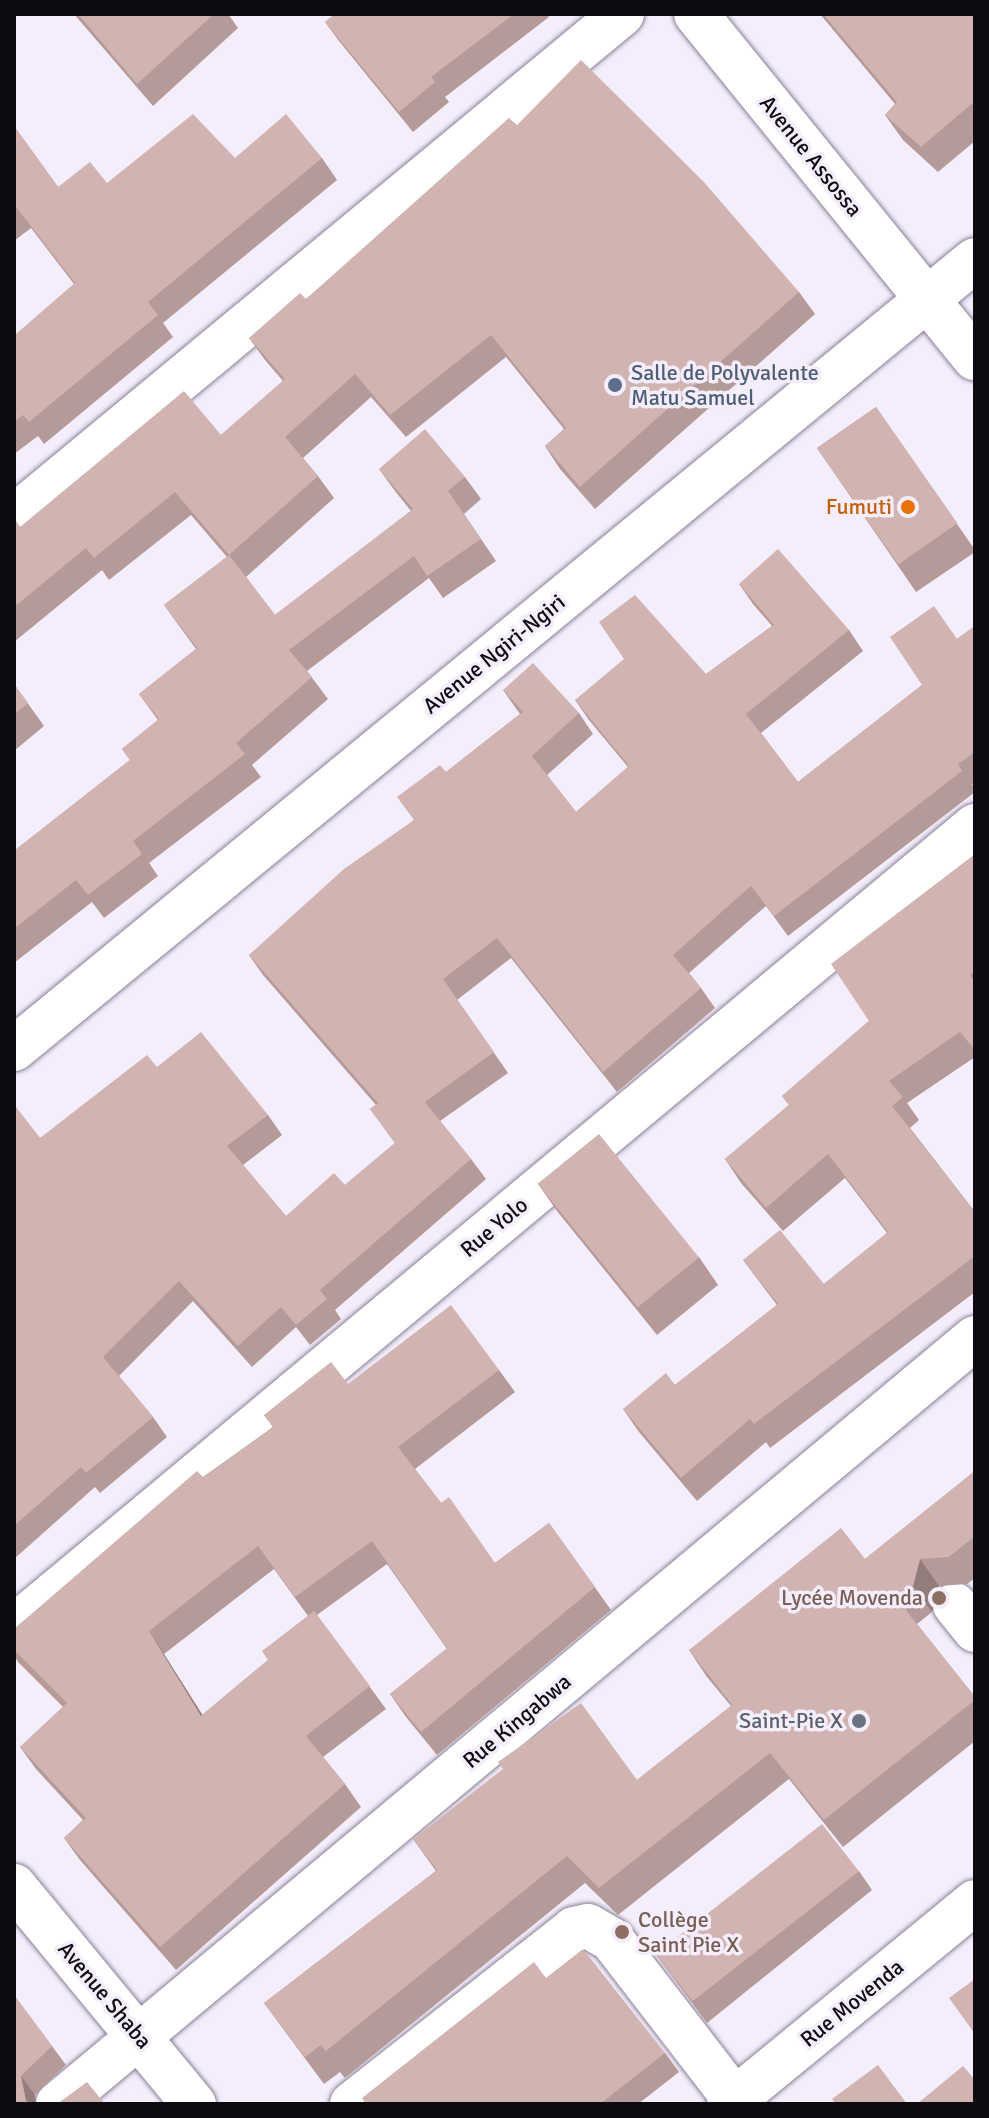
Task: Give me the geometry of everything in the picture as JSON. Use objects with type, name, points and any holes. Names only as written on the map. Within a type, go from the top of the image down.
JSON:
[{"type":"street","points":[[14,517],[622,14]]},
{"type":"street","name":"Avenue Assossa","points":[[696,14],[975,358]]},
{"type":"street","name":"Avenue Ngiri-Ngiri","points":[[14,1049],[975,260]]},
{"type":"street","name":"Rue Yolo","points":[[14,1627],[975,826]]},
{"type":"street","name":"Rue Kingabwa","points":[[58,2104],[975,1338]]},
{"type":"street","name":"Avenue Shaba","points":[[14,1886],[194,2104]]},
{"type":"street","name":"Rue Movenda","points":[[732,2102],[975,1902]]},
{"type":"street","points":[[352,2104],[574,1929],[588,1926],[612,1940],[732,2102]]},
{"type":"building","points":[[78,14],[214,14],[137,84]]},
{"type":"building","points":[[335,14],[514,14],[431,77],[435,82],[399,112],[325,22]]},
{"type":"building","points":[[823,14],[975,14],[975,101],[921,147],[885,115],[897,102]]},
{"type":"building","points":[[581,60],[703,181],[799,292],[580,487],[545,446],[566,428],[491,335],[390,415],[355,374],[285,437],[318,476],[229,555],[175,492],[94,558],[86,548],[14,607],[16,521],[20,527],[184,391],[221,435],[285,379],[249,338],[300,293],[306,299],[509,118],[517,125]]},
{"type":"building","points":[[193,114],[235,158],[286,114],[322,158],[148,302],[158,315],[29,422],[23,415],[14,422],[14,336],[75,283],[14,208],[14,126],[58,187],[90,162],[107,183]]},
{"type":"building","points":[[876,407],[957,523],[898,565],[817,448]]},
{"type":"building","points":[[425,429],[465,477],[448,491],[481,539],[427,576],[414,556],[289,650],[312,677],[236,743],[245,754],[133,841],[142,854],[88,895],[76,880],[14,929],[14,851],[130,760],[122,749],[159,719],[139,694],[197,648],[164,605],[229,555],[275,615],[413,509],[379,469]]},
{"type":"building","points":[[778,549],[849,630],[746,714],[798,782],[922,685],[890,637],[934,606],[957,639],[975,626],[975,752],[958,764],[962,771],[774,916],[751,886],[673,955],[701,988],[603,1072],[497,938],[443,979],[494,1052],[425,1102],[471,1159],[320,1290],[327,1299],[296,1325],[281,1307],[238,1346],[179,1281],[103,1357],[153,1417],[86,1473],[81,1467],[14,1526],[14,1108],[40,1138],[147,1055],[157,1067],[201,1032],[268,1115],[227,1146],[286,1216],[334,1173],[345,1185],[395,1143],[370,1109],[378,1103],[249,955],[344,869],[414,820],[397,797],[440,765],[446,772],[523,712],[503,690],[533,663],[579,713],[532,756],[576,812],[629,766],[575,700],[624,659],[599,622],[635,595],[706,674],[774,625],[739,584]]},
{"type":"building","points":[[14,684],[28,703],[14,715]]},
{"type":"building","points":[[975,854],[975,970],[970,975],[975,983],[975,1050],[960,1032],[889,1081],[903,1097],[892,1106],[975,1212],[975,1256],[754,1424],[750,1419],[681,1478],[623,1409],[666,1373],[675,1385],[778,1304],[743,1260],[780,1230],[824,1284],[888,1232],[828,1154],[766,1208],[725,1159],[789,1105],[782,1096],[869,1021],[831,964]]},
{"type":"building","points":[[599,1134],[699,1258],[638,1307],[538,1184]]},
{"type":"building","points":[[451,1305],[499,1370],[398,1447],[441,1503],[449,1497],[495,1563],[549,1523],[595,1587],[421,1732],[390,1694],[447,1648],[372,1541],[295,1597],[258,1546],[149,1631],[201,1716],[268,1660],[262,1651],[314,1611],[370,1686],[306,1736],[345,1784],[160,1947],[64,1838],[86,1818],[20,1747],[67,1703],[14,1650],[14,1629],[197,1471],[203,1477],[274,1427],[264,1415],[331,1362],[348,1384]]},
{"type":"building","points":[[975,1471],[975,1536],[949,1557],[920,1559],[913,1586],[897,1599],[975,1700],[824,1820],[770,1753],[599,1888],[567,1856],[326,2051],[321,2045],[305,2057],[264,2003],[437,1870],[413,1839],[503,1769],[498,1762],[581,1703],[637,1780],[732,1705],[689,1650],[841,1528],[865,1559]]},
{"type":"building","points":[[822,1824],[859,1871],[693,2001],[656,1954]]},
{"type":"building","points":[[583,1949],[665,2053],[600,2104],[366,2104],[362,2098],[534,1962],[546,1978]]},
{"type":"building","points":[[975,1979],[975,2034],[949,1998]]},
{"type":"building","points":[[14,1995],[52,2046],[21,2076],[26,2101],[34,2104],[14,2104]]},
{"type":"building","points":[[878,2065],[907,2104],[836,2104],[832,2099]]},
{"type":"building","points":[[963,2066],[975,2080],[975,2104],[917,2104]]},
{"type":"building","points":[[87,2082],[105,2104],[57,2104]]},
{"type":"place","name":"Salle de Polyvalente Matu Samuel","points":[[615,385]]},
{"type":"place","name":"Fumuti","points":[[908,507]]},
{"type":"place","name":"Lycée Movenda","points":[[939,1598]]},
{"type":"place","name":"Saint-Pie X","points":[[859,1721]]},
{"type":"place","name":"Collège Saint Pie X","points":[[622,1932]]}]
